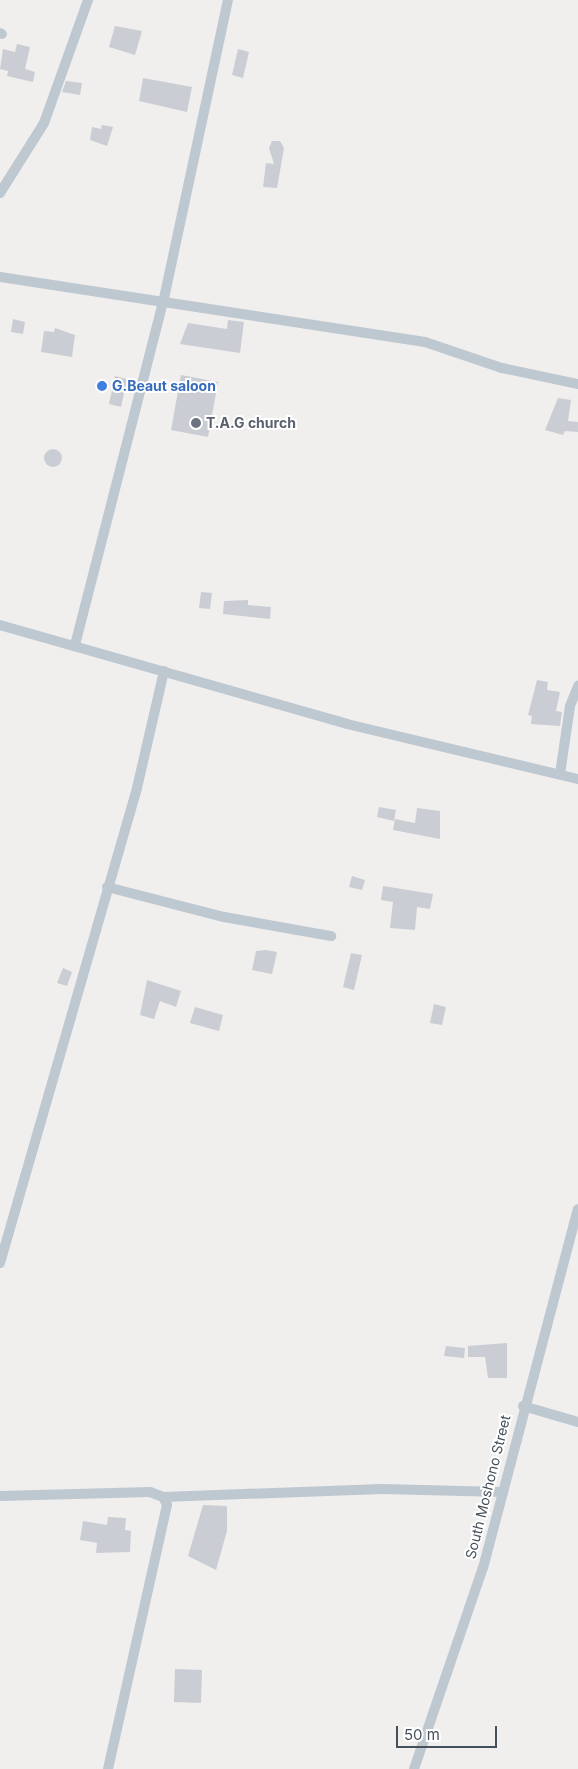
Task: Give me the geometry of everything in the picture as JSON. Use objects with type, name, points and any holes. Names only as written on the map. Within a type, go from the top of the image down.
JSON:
[{"type":"street","points":[[0,192],[44,123],[88,0]]},
{"type":"street","points":[[75,645],[163,303],[228,0]]},
{"type":"street","points":[[0,277],[425,342],[502,368],[578,384]]},
{"type":"street","points":[[0,625],[347,724],[560,774],[578,780]]},
{"type":"street","points":[[0,1263],[151,735],[164,671]]},
{"type":"street","points":[[560,774],[570,706],[578,686]]},
{"type":"street","points":[[107,887],[224,917],[331,936]]},
{"type":"street","name":"South Moshono Street","points":[[414,1769],[483,1568],[503,1492],[522,1406],[578,1209]]},
{"type":"street","points":[[522,1406],[578,1422]]},
{"type":"street","points":[[0,1496],[150,1492],[162,1497],[372,1489],[503,1492]]},
{"type":"street","points":[[108,1769],[167,1523],[162,1497]]},
{"type":"building","points":[[115,26],[142,31],[135,55],[109,47]]},
{"type":"building","points":[[17,44],[30,47],[25,69],[35,72],[33,82],[7,76],[8,71],[0,69],[3,49],[15,52]]},
{"type":"building","points":[[238,49],[249,52],[243,78],[232,75]]},
{"type":"building","points":[[143,78],[192,87],[187,112],[139,101]]},
{"type":"building","points":[[66,81],[82,83],[80,95],[62,92]]},
{"type":"building","points":[[102,125],[113,127],[107,146],[90,140],[92,127],[101,129]]},
{"type":"building","points":[[272,141],[280,141],[284,148],[277,188],[263,187],[266,163],[274,164],[269,148]]},
{"type":"building","points":[[13,319],[25,322],[23,334],[11,332]]},
{"type":"building","points":[[228,320],[244,322],[240,353],[180,344],[188,323],[227,329]]},
{"type":"building","points":[[55,328],[75,335],[72,357],[41,352],[44,331],[54,332]]},
{"type":"building","points":[[181,375],[218,382],[208,437],[171,430]]},
{"type":"building","points":[[115,376],[127,379],[121,407],[109,404]]},
{"type":"building","points":[[558,398],[571,400],[568,421],[578,422],[578,432],[565,431],[563,435],[545,430]]},
{"type":"building","points":[[53,449],[59,452],[62,458],[59,464],[53,467],[47,464],[44,458],[47,452]]},
{"type":"building","points":[[201,592],[212,593],[210,609],[199,608]]},
{"type":"building","points":[[248,600],[248,605],[271,607],[270,619],[223,614],[224,601]]},
{"type":"building","points":[[537,680],[548,682],[547,690],[560,692],[556,711],[562,712],[560,726],[531,724],[532,716],[528,715]]},
{"type":"building","points":[[379,807],[396,810],[394,821],[377,817]]},
{"type":"building","points":[[417,808],[440,811],[440,839],[393,830],[395,819],[415,823]]},
{"type":"building","points":[[352,876],[365,880],[362,890],[349,887]]},
{"type":"building","points":[[383,886],[433,894],[430,909],[417,907],[415,930],[390,928],[393,902],[381,900]]},
{"type":"building","points":[[256,951],[277,952],[272,974],[252,970]]},
{"type":"building","points":[[351,953],[362,955],[354,990],[343,987]]},
{"type":"building","points":[[63,968],[72,972],[67,986],[57,983]]},
{"type":"building","points":[[147,980],[181,991],[176,1007],[160,1001],[154,1019],[140,1015]]},
{"type":"building","points":[[434,1004],[446,1007],[442,1025],[430,1023]]},
{"type":"building","points":[[195,1007],[223,1015],[219,1031],[190,1023]]},
{"type":"building","points":[[507,1343],[507,1378],[488,1378],[485,1357],[468,1357],[468,1346]]},
{"type":"building","points":[[446,1346],[465,1348],[464,1358],[444,1356]]},
{"type":"building","points":[[203,1505],[227,1506],[227,1531],[216,1570],[188,1556]]},
{"type":"building","points":[[108,1517],[126,1518],[125,1530],[131,1531],[130,1552],[96,1553],[97,1543],[80,1540],[83,1521],[107,1525]]},
{"type":"building","points":[[175,1669],[202,1670],[201,1703],[174,1702]]},
{"type":"place","name":"G.Beaut saloon","points":[[102,386]]},
{"type":"place","name":"T.A.G church","points":[[196,423]]}]
